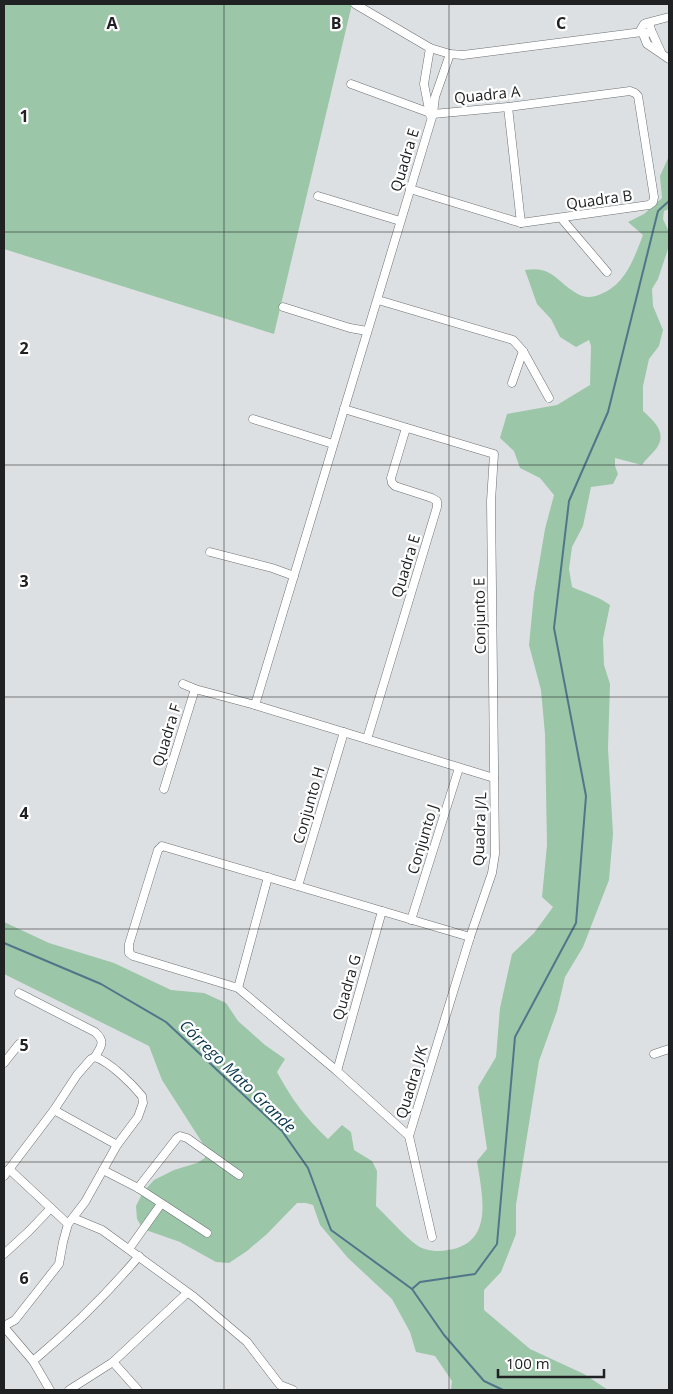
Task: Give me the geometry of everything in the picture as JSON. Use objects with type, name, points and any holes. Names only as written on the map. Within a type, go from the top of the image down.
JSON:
[{"type":"street","points":[[355,4],[430,48],[450,54],[463,55],[624,34],[646,29],[669,18]]},
{"type":"street","points":[[371,14],[373,6]]},
{"type":"street","points":[[646,29],[647,44],[669,59]]},
{"type":"street","points":[[430,48],[424,84],[431,115]]},
{"type":"street","name":"Quadra E","points":[[255,705],[367,331],[378,300],[435,96],[450,54]]},
{"type":"street","name":"Quadra A","points":[[351,84],[431,115],[630,91]]},
{"type":"street","name":"Quadra B","points":[[410,189],[521,223],[649,205],[653,202],[654,197],[638,96],[630,91]]},
{"type":"street","points":[[508,107],[521,223]]},
{"type":"street","points":[[318,196],[400,221]]},
{"type":"street","points":[[561,218],[607,272]]},
{"type":"street","points":[[378,300],[513,340],[523,351],[549,398]]},
{"type":"street","points":[[284,307],[350,328],[367,331]]},
{"type":"street","points":[[512,383],[523,351]]},
{"type":"street","points":[[344,409],[406,428]]},
{"type":"street","points":[[253,419],[333,444]]},
{"type":"street","name":"Quadra E","points":[[367,739],[437,507],[436,501],[432,498],[395,486],[392,483],[391,478],[406,428]]},
{"type":"street","name":"Conjunto E","points":[[406,428],[494,454],[491,501],[494,778]]},
{"type":"street","points":[[210,552],[272,568],[294,576]]},
{"type":"street","points":[[183,684],[194,689],[255,705],[494,778]]},
{"type":"street","name":"Quadra F","points":[[164,790],[194,689]]},
{"type":"street","name":"Conjunto H","points":[[298,886],[344,732]]},
{"type":"street","name":"Conjunto J","points":[[411,920],[459,768]]},
{"type":"street","name":"Quadra J/L","points":[[470,937],[492,873],[495,854],[494,778]]},
{"type":"street","points":[[409,1136],[337,1071],[238,988],[134,956],[129,953],[129,944],[158,850],[162,846],[470,937]]},
{"type":"street","points":[[238,988],[268,877]]},
{"type":"street","name":"Quadra G","points":[[337,1071],[382,911]]},
{"type":"street","name":"Quadra J/K","points":[[432,1236],[409,1136],[470,937]]},
{"type":"street","points":[[19,993],[96,1032],[101,1037],[102,1044],[95,1057],[82,1069],[54,1110],[6,1173],[51,1208],[71,1221],[97,1228],[139,1256],[194,1297],[239,1334],[264,1362],[277,1387],[293,1390]]},
{"type":"street","points":[[4,1063],[19,1044]]},
{"type":"street","points":[[654,1054],[669,1049]]},
{"type":"street","points":[[50,1390],[33,1361],[4,1327],[15,1320],[59,1264],[62,1242],[71,1221],[85,1202],[142,1107],[143,1099],[138,1090],[108,1065],[95,1057]]},
{"type":"street","points":[[54,1110],[117,1146]]},
{"type":"street","points":[[138,1188],[180,1136],[187,1138],[239,1175]]},
{"type":"street","points":[[103,1170],[138,1188],[207,1233]]},
{"type":"street","points":[[129,1249],[161,1204]]},
{"type":"street","points":[[4,1254],[51,1208]]},
{"type":"street","points":[[33,1361],[112,1287],[139,1256]]},
{"type":"street","points":[[69,1390],[113,1362],[187,1293]]},
{"type":"street","points":[[113,1362],[138,1390]]},
{"type":"green space","points":[[4,4],[352,4],[274,334],[4,249]]},
{"type":"green space","points":[[669,156],[669,209],[664,211],[663,219],[669,232],[668,249],[658,279],[652,289],[653,306],[663,330],[659,346],[649,359],[643,386],[643,411],[658,428],[661,438],[656,449],[642,465],[615,458],[618,474],[613,484],[591,487],[583,526],[572,547],[569,569],[572,587],[610,605],[603,639],[604,665],[610,684],[608,748],[613,834],[609,880],[583,947],[565,977],[557,1011],[539,1061],[516,1205],[516,1234],[501,1272],[484,1290],[484,1310],[530,1349],[584,1374],[608,1390],[451,1390],[452,1381],[435,1356],[416,1352],[410,1332],[392,1299],[348,1258],[320,1225],[313,1205],[297,1203],[267,1234],[229,1263],[216,1262],[180,1242],[143,1229],[137,1219],[136,1206],[143,1192],[154,1180],[205,1158],[205,1147],[162,1080],[149,1046],[4,974],[4,922],[49,943],[114,963],[171,990],[204,993],[226,1003],[238,1021],[265,1045],[285,1059],[277,1072],[300,1108],[320,1131],[328,1139],[342,1125],[351,1132],[354,1150],[372,1161],[377,1171],[376,1206],[402,1232],[418,1246],[433,1251],[444,1251],[463,1246],[473,1238],[479,1228],[482,1216],[481,1188],[477,1161],[487,1149],[478,1087],[496,1057],[500,1008],[512,954],[534,933],[553,907],[542,897],[547,845],[545,734],[541,690],[529,645],[534,594],[545,529],[554,495],[540,478],[520,468],[514,451],[500,438],[507,414],[557,405],[590,385],[591,346],[589,340],[576,347],[560,337],[551,319],[537,304],[525,270],[534,269],[547,272],[579,295],[585,297],[591,297],[610,290],[628,269],[643,235],[628,222],[644,214],[662,198],[660,176]]},
{"type":"waterway","points":[[412,1289],[420,1282],[475,1274],[497,1244],[515,1037],[576,923],[586,796],[554,628],[569,501],[608,412],[658,211],[669,201]]},
{"type":"waterway","name":"Córrego Mato Grande","points":[[4,943],[101,984],[166,1022],[282,1131],[308,1168],[331,1230],[412,1289],[444,1335],[484,1381],[503,1390]]}]
